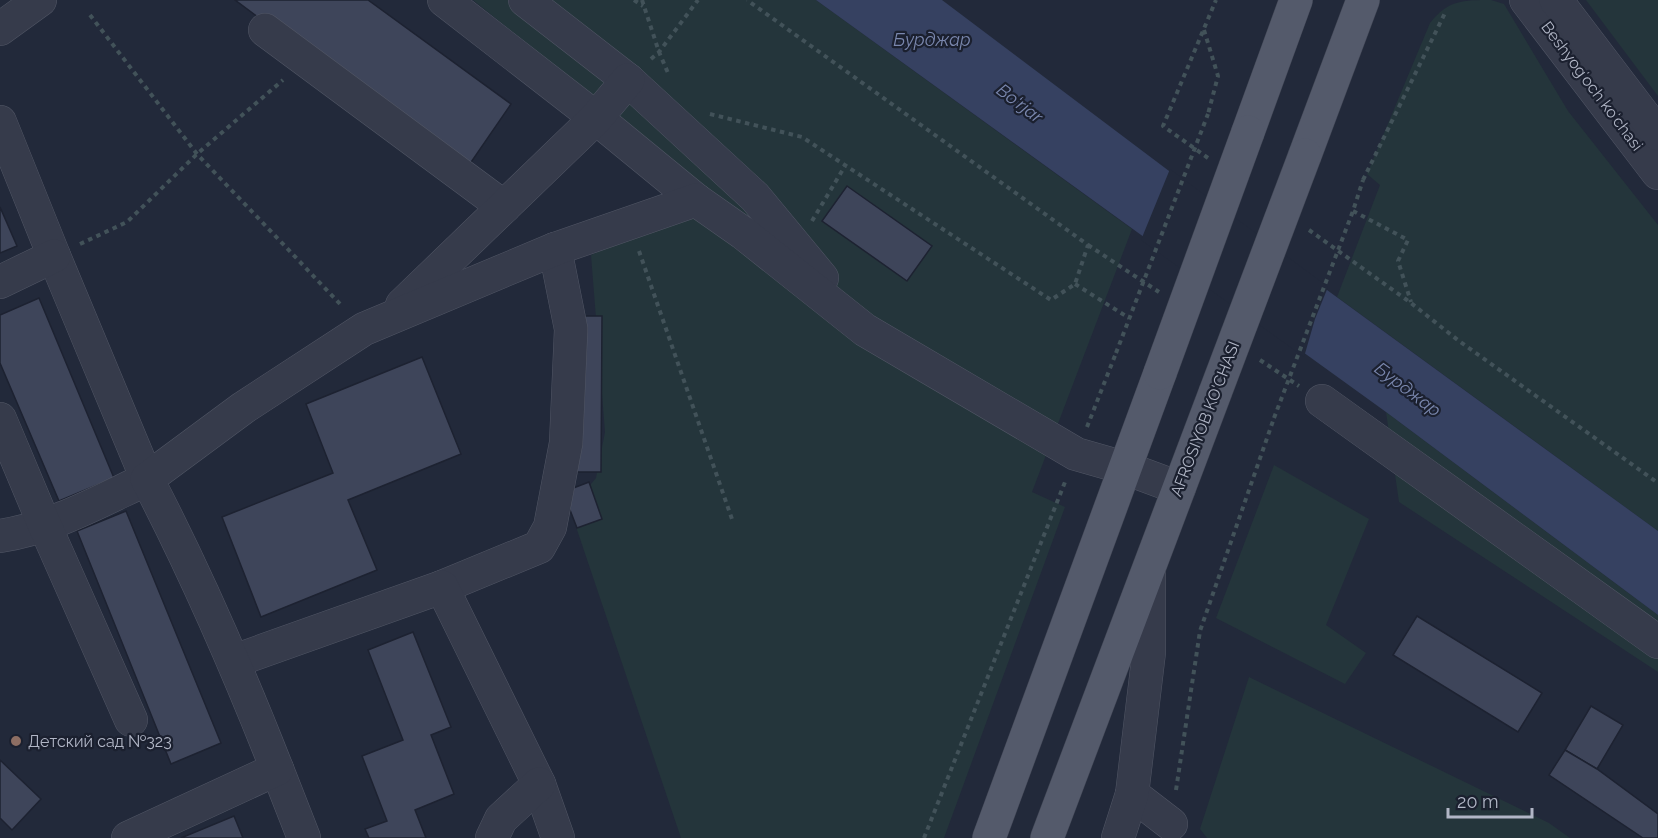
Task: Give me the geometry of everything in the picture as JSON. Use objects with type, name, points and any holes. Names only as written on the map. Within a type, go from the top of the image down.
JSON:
[{"type":"main road","points":[[989,838],[1296,0]]},
{"type":"main road","name":"AFROSIYOB KO'CHASI","points":[[1047,838],[1363,0]]},
{"type":"street","points":[[0,29],[40,0]]},
{"type":"street","points":[[444,0],[596,118],[696,200],[743,233],[865,330],[1076,454],[1125,468],[1179,488]]},
{"type":"street","points":[[525,0],[628,80],[754,196],[865,330]]},
{"type":"street","name":"Beshyogʻoch koʻchasi","points":[[1526,0],[1658,173]]},
{"type":"street","name":"Beshyogʻoch koʻchasi","points":[[1556,0],[1658,134]]},
{"type":"street","points":[[265,30],[504,207]]},
{"type":"street","points":[[376,324],[504,207],[596,118],[628,80]]},
{"type":"street","points":[[0,122],[147,479],[190,564],[234,661],[304,838]]},
{"type":"street","points":[[0,536],[19,534],[45,526],[147,479],[243,408],[376,324],[555,249],[696,200]]},
{"type":"street","points":[[234,661],[442,587],[538,547],[550,527],[566,443],[571,328],[555,249]]},
{"type":"street","points":[[0,282],[54,256]]},
{"type":"street","points":[[1322,401],[1658,642]]},
{"type":"street","points":[[0,419],[131,720]]},
{"type":"street","points":[[1119,838],[1132,794],[1149,652],[1149,566]]},
{"type":"street","points":[[442,587],[538,784],[558,838]]},
{"type":"street","points":[[128,838],[277,769]]},
{"type":"street","points":[[492,838],[501,819],[538,784]]},
{"type":"street","points":[[1132,794],[1171,824]]},
{"type":"path","points":[[634,0],[645,8]]},
{"type":"path","points":[[642,0],[659,52],[671,79]]},
{"type":"path","points":[[628,80],[659,52],[698,0]]},
{"type":"path","points":[[708,113],[802,137],[1051,300],[1075,284],[1088,245],[747,0]]},
{"type":"path","points":[[1163,126],[1216,0]]},
{"type":"path","points":[[1171,824],[1200,631],[1274,418],[1363,180],[1446,11]]},
{"type":"path","points":[[90,15],[197,154],[376,324]]},
{"type":"path","points":[[924,838],[1208,114],[1218,76],[1203,29]]},
{"type":"path","points":[[54,256],[127,222],[197,154],[306,60]]},
{"type":"path","points":[[797,248],[846,165]]},
{"type":"path","points":[[1353,211],[1408,240],[1398,261],[1411,303],[1459,341],[1658,483]]},
{"type":"path","points":[[629,224],[733,522]]},
{"type":"path","points":[[1075,284],[1129,318]]},
{"type":"shaded area","points":[[473,0],[816,0],[1132,229],[1032,492],[1065,507],[944,838],[681,838],[570,509],[596,478],[605,432],[591,255],[715,196]]},
{"type":"shaded area","points":[[1491,0],[1504,4],[1568,111],[1658,225],[1658,531],[1337,297],[1380,185],[1367,174],[1430,23],[1443,10],[1457,3]]},
{"type":"shaded area","points":[[1586,0],[1658,0],[1658,96]]},
{"type":"shaded area","points":[[1386,412],[1658,615],[1658,672],[1399,502]]},
{"type":"shaded area","points":[[1274,465],[1369,519],[1326,625],[1366,653],[1345,684],[1216,618]]},
{"type":"shaded area","points":[[1249,677],[1549,823],[1570,838],[1207,838],[1200,829]]},
{"type":"water","name":"Бурджар","points":[[816,0],[942,0],[1327,290],[1658,531],[1658,615],[1386,412]]},
{"type":"pier","points":[[1170,169],[1328,287],[1315,319],[1304,357],[1141,240]]},
{"type":"building","points":[[235,0],[368,0],[511,104],[465,171]]},
{"type":"building","points":[[847,186],[932,246],[907,281],[822,221]]},
{"type":"building","points":[[0,207],[17,246],[0,253]]},
{"type":"building","points":[[39,298],[114,478],[59,501],[0,363],[0,315]]},
{"type":"building","points":[[577,316],[602,316],[601,472],[575,472]]},
{"type":"building","points":[[422,357],[461,454],[348,500],[377,570],[261,617],[222,517],[333,473],[306,404]]},
{"type":"building","points":[[589,482],[602,519],[577,528],[563,492]]},
{"type":"building","points":[[126,511],[221,743],[171,764],[77,531]]},
{"type":"building","points":[[1417,616],[1542,693],[1518,732],[1393,655]]},
{"type":"building","points":[[413,632],[451,727],[431,735],[454,794],[415,810],[426,838],[369,838],[365,829],[387,821],[362,756],[403,740],[368,650]]},
{"type":"building","points":[[1591,706],[1623,725],[1597,769],[1565,750]]},
{"type":"building","points":[[1565,750],[1597,769],[1658,814],[1658,838],[1643,838],[1549,775]]},
{"type":"building","points":[[0,760],[41,799],[12,830],[0,818]]},
{"type":"building","points":[[234,816],[243,838],[181,838]]},
{"type":"place","name":"Детский сад №323","points":[[16,741]]},
{"type":"water label","name":"Bo‘rjar","points":[[1020,103]]}]
